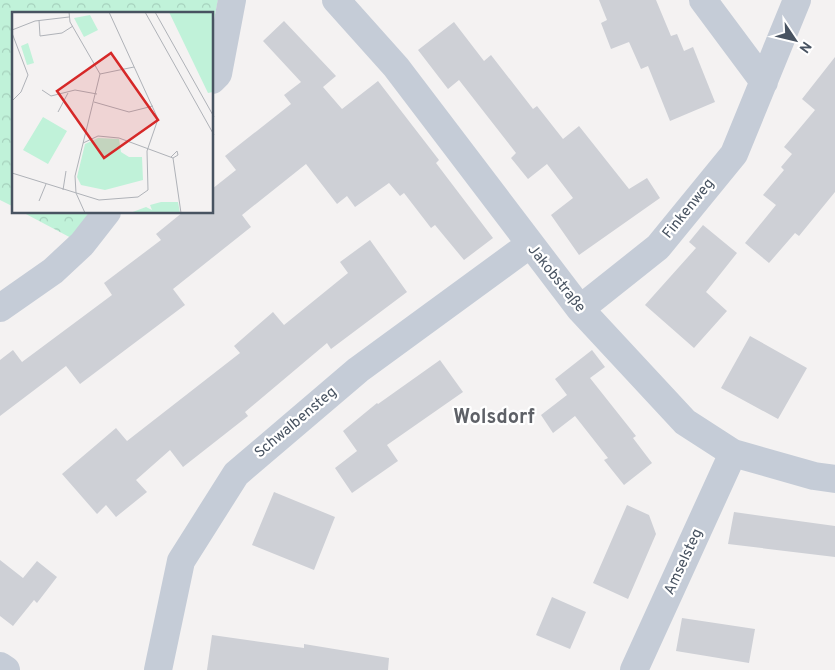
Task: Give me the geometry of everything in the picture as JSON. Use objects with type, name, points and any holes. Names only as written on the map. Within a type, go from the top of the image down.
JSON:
[{"type":"street","points":[[214,78],[218,74],[232,0]]},
{"type":"street","name":"Jakobstraße","points":[[336,0],[396,67],[529,245],[580,309],[685,422],[733,454],[814,476],[835,479]]},
{"type":"street","points":[[702,0],[764,82]]},
{"type":"street","name":"Finkenweg","points":[[580,309],[658,247],[734,154],[797,0]]},
{"type":"street","points":[[0,308],[53,271],[82,244],[105,214]]},
{"type":"street","name":"Schwalbensteg","points":[[158,670],[181,561],[236,474],[358,370],[529,245]]},
{"type":"street","name":"Amselsteg","points":[[634,670],[733,454]]},
{"type":"street","points":[[0,666],[6,670]]},
{"type":"green space","points":[[0,0],[218,0],[214,19],[214,12],[12,12],[12,206],[0,200]]},
{"type":"green space","points":[[26,214],[94,214],[75,240]]},
{"type":"building","points":[[599,0],[656,0],[671,36],[677,34],[684,51],[693,47],[715,102],[670,121],[648,66],[641,69],[629,42],[611,49],[601,23],[607,20]]},
{"type":"building","points":[[284,21],[336,76],[323,87],[342,109],[378,81],[439,160],[436,163],[493,238],[464,260],[435,225],[431,228],[404,193],[400,196],[389,183],[355,207],[347,196],[337,204],[306,164],[242,215],[251,227],[173,289],[185,305],[80,384],[66,366],[0,416],[0,360],[13,350],[22,362],[112,295],[104,283],[161,240],[156,234],[181,214],[214,214],[214,187],[236,170],[225,156],[291,104],[284,95],[301,82],[263,41]]},
{"type":"building","points":[[454,22],[484,61],[491,55],[533,109],[537,106],[563,139],[579,126],[629,189],[647,178],[660,198],[579,255],[551,215],[573,198],[547,164],[528,179],[511,158],[516,153],[459,80],[448,89],[418,50]]},
{"type":"building","points":[[835,57],[835,192],[799,236],[795,233],[769,263],[745,243],[776,205],[763,195],[784,170],[781,167],[792,154],[784,147],[815,110],[802,99]]},
{"type":"building","points":[[703,225],[737,253],[706,292],[727,311],[694,348],[645,305],[696,248],[689,242]]},
{"type":"building","points":[[370,240],[407,292],[331,349],[327,343],[245,412],[248,416],[183,467],[170,450],[136,480],[147,492],[116,517],[106,505],[97,514],[62,474],[116,428],[127,441],[240,353],[234,346],[273,312],[284,325],[348,273],[340,262]]},
{"type":"building","points":[[750,336],[807,368],[778,419],[721,388]]},
{"type":"building","points":[[592,350],[605,367],[590,378],[636,436],[633,438],[652,463],[624,485],[604,460],[608,458],[575,416],[553,433],[541,415],[567,395],[555,379]]},
{"type":"building","points":[[440,360],[463,392],[387,445],[398,461],[352,493],[335,468],[357,451],[343,431],[377,403]]},
{"type":"building","points":[[274,492],[335,517],[314,570],[252,545]]},
{"type":"building","points":[[627,505],[649,515],[656,534],[628,599],[593,583]]},
{"type":"building","points":[[734,512],[835,526],[835,557],[728,544]]},
{"type":"building","points":[[0,560],[23,578],[37,561],[57,577],[37,603],[34,600],[13,626],[0,616]]},
{"type":"building","points":[[552,597],[586,612],[570,649],[536,635]]},
{"type":"building","points":[[682,618],[755,629],[749,663],[676,651]]},
{"type":"building","points":[[212,635],[304,648],[304,644],[389,658],[388,670],[207,670]]},
{"type":"district","name":"Wolsdorf","points":[[494,418]]}]
